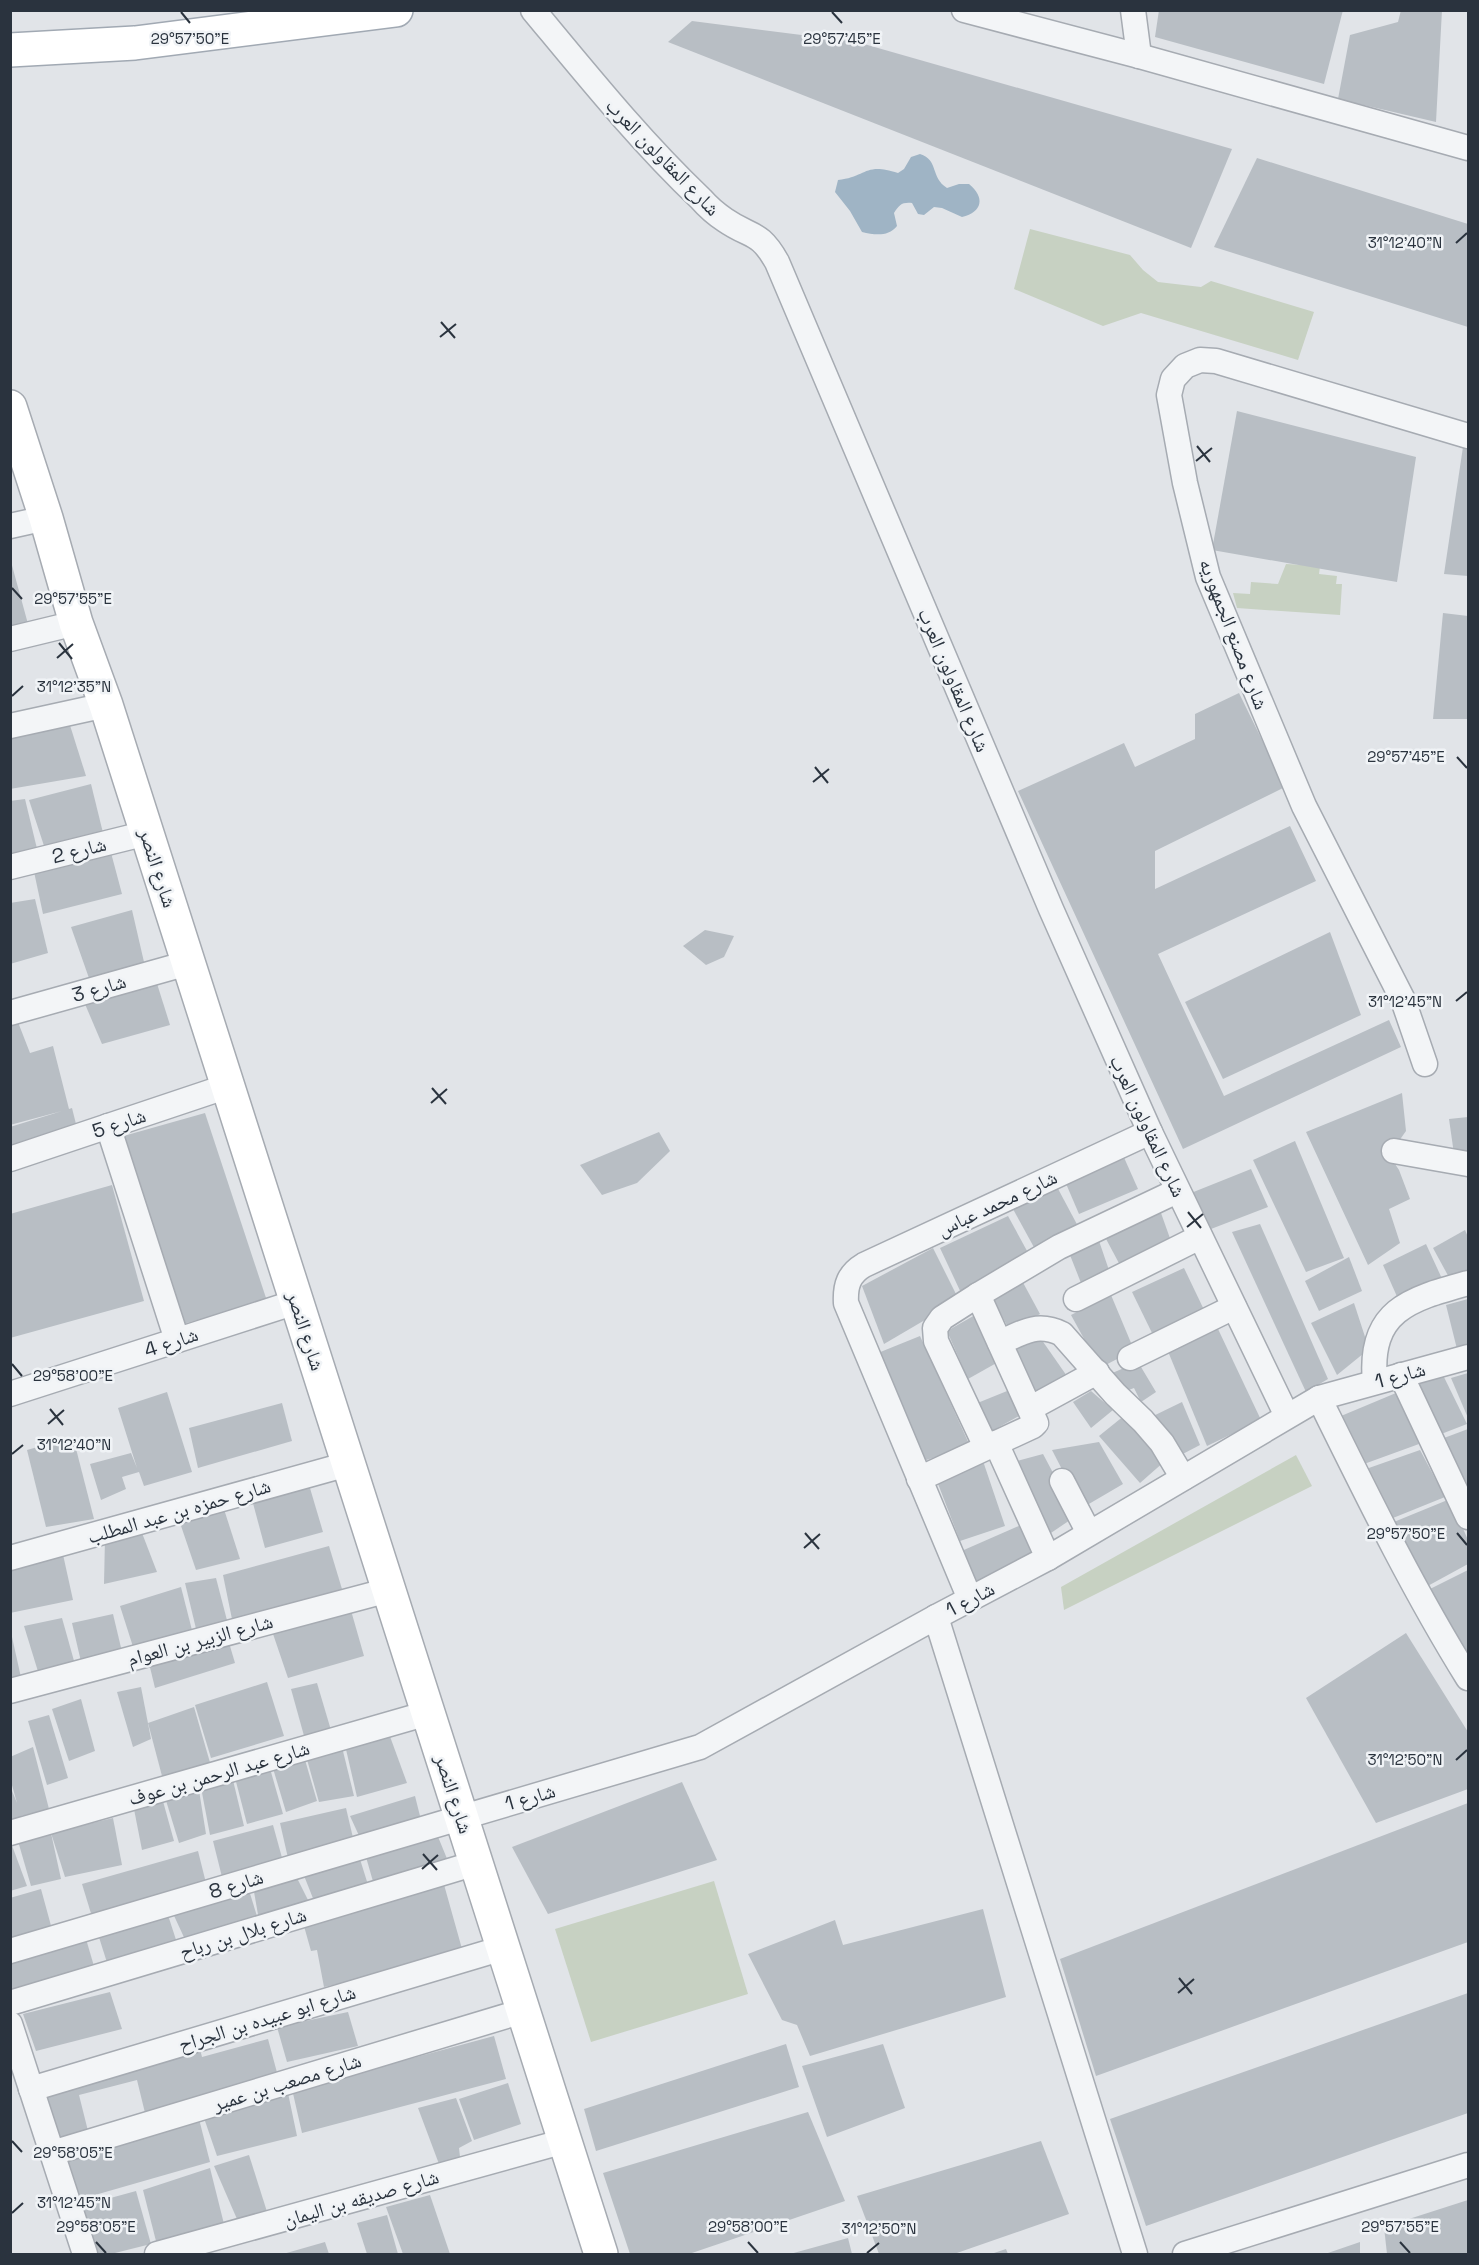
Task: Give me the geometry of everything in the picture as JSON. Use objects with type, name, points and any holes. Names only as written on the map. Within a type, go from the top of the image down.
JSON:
[{"type":"street","points":[[10,50],[135,43],[396,10]]},
{"type":"street","name":"شارع المقاولون العرب","points":[[533,10],[626,122],[699,197],[725,220],[758,236],[777,262],[1051,909],[1177,1191],[1287,1416]]},
{"type":"street","points":[[964,10],[1139,56],[1468,148]]},
{"type":"street","points":[[1133,10],[1139,56]]},
{"type":"street","name":"شارع مصنع الجمهوريه","points":[[1425,1064],[1403,1000],[1304,806],[1209,577],[1185,483],[1169,395],[1173,379],[1185,366],[1200,360],[1216,361],[1468,436]]},
{"type":"street","name":"شارع النصر","points":[[10,407],[46,518],[76,623],[106,705],[601,2254]]},
{"type":"street","points":[[10,526],[46,518]]},
{"type":"street","points":[[10,639],[76,623]]},
{"type":"street","points":[[10,726],[106,705]]},
{"type":"street","name":"شارع 2","points":[[10,867],[147,833]]},
{"type":"street","name":"شارع 3","points":[[10,1013],[188,963]]},
{"type":"street","name":"شارع 5","points":[[10,1158],[228,1086]]},
{"type":"street","points":[[108,1126],[177,1340]]},
{"type":"street","name":"شارع محمد عباس","points":[[920,1479],[846,1303],[845,1290],[848,1280],[864,1265],[1150,1132]]},
{"type":"street","points":[[1394,1151],[1468,1164]]},
{"type":"street","points":[[1048,1558],[936,1341],[934,1334],[938,1322],[978,1295],[1059,1247],[1177,1191]]},
{"type":"street","points":[[1076,1299],[1200,1237]]},
{"type":"street","points":[[1375,1382],[1373,1364],[1376,1345],[1383,1328],[1395,1313],[1410,1302],[1468,1283]]},
{"type":"street","points":[[970,1599],[920,1479],[1035,1425],[1036,1421],[978,1295]]},
{"type":"street","name":"شارع 4","points":[[10,1394],[296,1302]]},
{"type":"street","points":[[1130,1358],[1234,1307]]},
{"type":"street","points":[[1000,1343],[1026,1330],[1038,1327],[1051,1328],[1062,1334],[1162,1443],[1183,1478]]},
{"type":"street","name":"شارع 1","points":[[461,1818],[700,1747],[1048,1558],[1319,1398],[1468,1357]]},
{"type":"street","points":[[1031,1408],[1096,1372]]},
{"type":"street","points":[[1401,1375],[1468,1517]]},
{"type":"street","points":[[1319,1398],[1387,1536],[1435,1624],[1468,1678]]},
{"type":"street","name":"شارع حمزه بن عبد المطلب","points":[[10,1558],[348,1464]]},
{"type":"street","points":[[1062,1480],[1089,1533]]},
{"type":"street","name":"شارع الزبير بن العوام","points":[[10,1691],[389,1590]]},
{"type":"street","points":[[936,1617],[1135,2254]]},
{"type":"street","name":"شارع عبد الرحمن بن عوف","points":[[10,1833],[428,1713]]},
{"type":"street","name":"شارع 8","points":[[10,1951],[461,1818]]},
{"type":"street","name":"شارع بلال بن رباح","points":[[10,2003],[476,1863]]},
{"type":"street","name":"شارع ابو عبيده بن الجراح","points":[[31,2089],[503,1948]]},
{"type":"street","name":"شارع مصعب بن عمير","points":[[52,2153],[523,2011]]},
{"type":"street","points":[[10,2024],[86,2254]]},
{"type":"street","name":"شارع صديقه بن اليمان","points":[[157,2254],[565,2141]]},
{"type":"street","points":[[1185,2254],[1468,2165]]},
{"type":"green space","points":[[1030,229],[1130,255],[1158,282],[1201,287],[1211,281],[1314,312],[1298,360],[1141,313],[1103,326],[1014,289]]},
{"type":"green space","points":[[1286,564],[1320,566],[1319,574],[1337,576],[1336,584],[1342,584],[1340,615],[1237,608],[1233,593],[1250,594],[1251,582],[1278,584]]},
{"type":"green space","points":[[1296,1455],[1312,1486],[1064,1610],[1061,1587]]},
{"type":"green space","points":[[714,1881],[748,1994],[591,2042],[555,1929]]},
{"type":"water","points":[[920,154],[930,160],[938,179],[947,188],[969,184],[978,194],[978,208],[962,217],[934,207],[924,215],[918,214],[912,203],[906,203],[899,206],[894,213],[897,226],[890,232],[872,234],[862,232],[850,211],[835,192],[838,180],[878,169],[898,173],[904,169],[911,157]]},
{"type":"building","points":[[1159,10],[1343,10],[1324,84],[1155,37]]},
{"type":"building","points":[[1401,10],[1442,10],[1436,122],[1338,99],[1350,35],[1398,22]]},
{"type":"building","points":[[692,21],[857,42],[1232,149],[1191,248],[668,42]]},
{"type":"building","points":[[1257,158],[1468,224],[1468,327],[1214,247]]},
{"type":"building","points":[[1237,411],[1416,457],[1397,582],[1212,550]]},
{"type":"building","points":[[1463,447],[1468,447],[1468,576],[1444,574]]},
{"type":"building","points":[[10,558],[31,635],[10,640]]},
{"type":"building","points":[[1443,613],[1468,616],[1468,719],[1433,719]]},
{"type":"building","points":[[1239,693],[1285,787],[1155,851],[1155,889],[1290,826],[1316,881],[1158,954],[1224,1096],[1389,1020],[1401,1047],[1183,1149],[1018,791],[1124,743],[1135,767],[1195,739],[1195,714]]},
{"type":"building","points":[[68,719],[86,776],[10,789],[10,731]]},
{"type":"building","points":[[91,784],[105,841],[47,855],[29,800]]},
{"type":"building","points":[[25,799],[39,857],[10,863],[10,801]]},
{"type":"building","points":[[110,849],[122,894],[43,914],[33,867]]},
{"type":"building","points":[[35,899],[48,953],[10,964],[10,903]]},
{"type":"building","points":[[132,910],[144,962],[90,981],[71,927]]},
{"type":"building","points":[[705,930],[734,936],[724,957],[706,965],[683,946]]},
{"type":"building","points":[[1330,932],[1361,1015],[1223,1079],[1185,1002]]},
{"type":"building","points":[[154,974],[170,1025],[102,1044],[82,997]]},
{"type":"building","points":[[16,1017],[30,1053],[53,1046],[69,1109],[72,1108],[78,1132],[10,1154],[10,1127],[62,1111],[10,1125],[10,1019]]},
{"type":"building","points":[[1402,1093],[1406,1131],[1389,1155],[1399,1170],[1410,1199],[1389,1209],[1400,1243],[1368,1265],[1306,1132]]},
{"type":"building","points":[[205,1113],[267,1301],[183,1324],[120,1137]]},
{"type":"building","points":[[1468,1117],[1468,1153],[1454,1154],[1449,1119]]},
{"type":"building","points":[[659,1132],[670,1151],[637,1183],[602,1195],[580,1165]]},
{"type":"building","points":[[1295,1141],[1344,1258],[1306,1272],[1253,1160]]},
{"type":"building","points":[[1122,1153],[1138,1189],[1079,1214],[1064,1179]]},
{"type":"building","points":[[1251,1169],[1268,1207],[1211,1229],[1191,1193]]},
{"type":"building","points":[[112,1185],[144,1301],[10,1338],[10,1214]]},
{"type":"building","points":[[1056,1185],[1080,1230],[1036,1251],[1013,1209]]},
{"type":"building","points":[[1161,1213],[1172,1244],[1121,1267],[1105,1237]]},
{"type":"building","points":[[1008,1216],[1032,1260],[962,1295],[940,1248]]},
{"type":"building","points":[[1260,1224],[1328,1379],[1306,1392],[1232,1232]]},
{"type":"building","points":[[1465,1230],[1468,1237],[1468,1277],[1451,1281],[1433,1248]]},
{"type":"building","points":[[1098,1238],[1111,1276],[1083,1288],[1068,1250]]},
{"type":"building","points":[[1426,1244],[1444,1283],[1399,1301],[1383,1265]]},
{"type":"building","points":[[933,1248],[959,1300],[884,1344],[862,1286]]},
{"type":"building","points":[[1349,1257],[1362,1291],[1319,1311],[1305,1281]]},
{"type":"building","points":[[1184,1268],[1206,1314],[1153,1335],[1132,1292]]},
{"type":"building","points":[[1020,1277],[1040,1314],[1010,1331],[990,1294]]},
{"type":"building","points":[[1111,1295],[1134,1350],[1100,1368],[1071,1315]]},
{"type":"building","points":[[1468,1299],[1468,1351],[1458,1353],[1446,1305]]},
{"type":"building","points":[[1354,1303],[1369,1349],[1337,1375],[1311,1323]]},
{"type":"building","points":[[975,1315],[1000,1361],[968,1379],[947,1331]]},
{"type":"building","points":[[1218,1329],[1261,1420],[1207,1446],[1167,1349]]},
{"type":"building","points":[[920,1336],[970,1446],[920,1462],[873,1355]]},
{"type":"building","points":[[1039,1336],[1069,1379],[1034,1396],[1010,1351]]},
{"type":"building","points":[[1138,1362],[1156,1392],[1141,1402],[1134,1388],[1121,1393],[1110,1374]]},
{"type":"building","points":[[1441,1371],[1467,1424],[1436,1436],[1409,1384]]},
{"type":"building","points":[[1468,1373],[1468,1418],[1451,1378]]},
{"type":"building","points":[[1012,1389],[1019,1416],[990,1432],[975,1404]]},
{"type":"building","points":[[1091,1391],[1113,1410],[1091,1428],[1073,1402]]},
{"type":"building","points":[[167,1392],[192,1472],[144,1486],[139,1472],[122,1477],[126,1489],[101,1500],[90,1464],[131,1453],[137,1468],[118,1408]]},
{"type":"building","points":[[1396,1393],[1419,1444],[1364,1464],[1341,1416]]},
{"type":"building","points":[[1182,1402],[1200,1445],[1175,1458],[1147,1419]]},
{"type":"building","points":[[282,1403],[292,1441],[198,1468],[189,1428]]},
{"type":"building","points":[[1125,1415],[1165,1461],[1140,1483],[1099,1436]]},
{"type":"building","points":[[1468,1429],[1468,1491],[1436,1441]]},
{"type":"building","points":[[73,1437],[94,1519],[46,1527],[27,1450]]},
{"type":"building","points":[[1099,1442],[1123,1484],[1082,1508],[1052,1450]]},
{"type":"building","points":[[1420,1450],[1445,1497],[1388,1520],[1366,1469]]},
{"type":"building","points":[[1043,1454],[1076,1516],[1045,1537],[1010,1463]]},
{"type":"building","points":[[983,1461],[1005,1526],[960,1541],[935,1476]]},
{"type":"building","points":[[307,1478],[323,1532],[265,1548],[250,1492]]},
{"type":"building","points":[[1450,1499],[1468,1540],[1468,1564],[1424,1588],[1389,1524]]},
{"type":"building","points":[[222,1503],[240,1559],[196,1570],[178,1517]]},
{"type":"building","points":[[1021,1525],[1036,1557],[977,1585],[957,1553]]},
{"type":"building","points":[[142,1533],[157,1572],[104,1584],[105,1538]]},
{"type":"building","points":[[329,1546],[345,1599],[234,1629],[223,1575]]},
{"type":"building","points":[[62,1550],[73,1600],[10,1613],[10,1563]]},
{"type":"building","points":[[1468,1570],[1468,1660],[1426,1591]]},
{"type":"building","points":[[216,1578],[229,1628],[198,1637],[185,1583]]},
{"type":"building","points":[[181,1587],[194,1638],[135,1653],[120,1606]]},
{"type":"building","points":[[350,1607],[364,1656],[288,1678],[272,1631]]},
{"type":"building","points":[[113,1614],[123,1656],[82,1666],[72,1623]]},
{"type":"building","points":[[62,1618],[76,1668],[40,1678],[24,1626]]},
{"type":"building","points":[[10,1628],[22,1682],[10,1685]]},
{"type":"building","points":[[1406,1633],[1468,1732],[1468,1789],[1376,1823],[1306,1698]]},
{"type":"building","points":[[227,1636],[235,1663],[155,1688],[147,1655]]},
{"type":"building","points":[[267,1682],[284,1736],[211,1758],[195,1705]]},
{"type":"building","points":[[317,1683],[333,1737],[306,1743],[291,1689]]},
{"type":"building","points":[[141,1687],[151,1739],[133,1747],[117,1692]]},
{"type":"building","points":[[81,1699],[95,1751],[69,1761],[52,1709]]},
{"type":"building","points":[[194,1707],[211,1766],[162,1776],[148,1723]]},
{"type":"building","points":[[49,1715],[68,1778],[47,1785],[28,1721]]},
{"type":"building","points":[[388,1731],[407,1783],[357,1797],[345,1745]]},
{"type":"building","points":[[33,1747],[49,1809],[21,1816],[23,1827],[10,1830],[10,1786],[17,1803],[10,1778],[10,1757]]},
{"type":"building","points":[[342,1747],[354,1796],[319,1802],[306,1756]]},
{"type":"building","points":[[303,1753],[317,1801],[286,1812],[272,1765]]},
{"type":"building","points":[[269,1765],[283,1814],[247,1824],[234,1774]]},
{"type":"building","points":[[232,1776],[244,1826],[210,1835],[200,1782]]},
{"type":"building","points":[[682,1782],[717,1860],[548,1914],[512,1847]]},
{"type":"building","points":[[198,1784],[206,1834],[179,1843],[164,1794]]},
{"type":"building","points":[[161,1794],[174,1841],[142,1850],[133,1804]]},
{"type":"building","points":[[415,1796],[421,1820],[361,1840],[350,1816]]},
{"type":"building","points":[[1468,1803],[1468,1942],[1096,2076],[1060,1959]]},
{"type":"building","points":[[346,1808],[354,1842],[288,1858],[280,1823]]},
{"type":"building","points":[[113,1818],[122,1865],[65,1877],[51,1833]]},
{"type":"building","points":[[273,1825],[284,1865],[223,1881],[213,1841]]},
{"type":"building","points":[[434,1827],[450,1866],[374,1885],[364,1850]]},
{"type":"building","points":[[51,1833],[61,1879],[31,1886],[18,1841]]},
{"type":"building","points":[[10,1840],[27,1886],[10,1891]]},
{"type":"building","points":[[198,1851],[207,1887],[93,1920],[82,1884]]},
{"type":"building","points":[[358,1853],[370,1891],[316,1906],[301,1868]]},
{"type":"building","points":[[294,1872],[313,1910],[260,1926],[253,1886]]},
{"type":"building","points":[[443,1881],[464,1956],[324,1987],[317,1950],[311,1951],[302,1919]]},
{"type":"building","points":[[248,1887],[260,1926],[188,1946],[170,1907]]},
{"type":"building","points":[[41,1889],[53,1933],[10,1947],[10,1898]]},
{"type":"building","points":[[983,1909],[1006,1997],[810,2056],[797,2025],[782,2020],[748,1954],[835,1920],[843,1945]]},
{"type":"building","points":[[167,1912],[178,1946],[109,1969],[98,1934]]},
{"type":"building","points":[[86,1939],[96,1973],[10,1993],[10,1958]]},
{"type":"building","points":[[110,1992],[122,2029],[36,2051],[23,2014]]},
{"type":"building","points":[[1468,1993],[1468,2113],[1146,2226],[1110,2119]]},
{"type":"building","points":[[348,2012],[358,2046],[287,2062],[277,2027]]},
{"type":"building","points":[[494,2036],[506,2079],[302,2133],[292,2089]]},
{"type":"building","points":[[268,2039],[279,2080],[146,2117],[137,2080],[79,2095],[88,2131],[53,2139],[36,2091],[199,2045],[202,2057]]},
{"type":"building","points":[[786,2044],[799,2087],[596,2151],[584,2109]]},
{"type":"building","points":[[883,2044],[905,2108],[827,2137],[802,2066]]},
{"type":"building","points":[[508,2083],[521,2124],[474,2140],[459,2099]]},
{"type":"building","points":[[288,2093],[297,2136],[217,2156],[204,2118]]},
{"type":"building","points":[[456,2098],[472,2141],[459,2148],[461,2166],[442,2172],[418,2108]]},
{"type":"building","points":[[808,2112],[845,2201],[689,2254],[630,2254],[603,2173]]},
{"type":"building","points":[[199,2119],[210,2162],[74,2201],[64,2155]]},
{"type":"building","points":[[1041,2141],[1069,2214],[954,2254],[879,2254],[857,2196]]},
{"type":"building","points":[[249,2155],[269,2218],[240,2226],[214,2166]]},
{"type":"building","points":[[210,2168],[225,2228],[157,2245],[143,2190]]},
{"type":"building","points":[[136,2191],[151,2244],[111,2254],[90,2254],[74,2208]]},
{"type":"building","points":[[430,2195],[450,2254],[403,2254],[386,2207]]},
{"type":"building","points":[[1468,2200],[1468,2254],[1387,2254],[1384,2227]]},
{"type":"building","points":[[387,2215],[398,2254],[367,2254],[357,2223]]},
{"type":"building","points":[[848,2238],[852,2254],[790,2254]]},
{"type":"building","points":[[325,2242],[329,2254],[283,2254]]},
{"type":"building","points":[[1360,2242],[1360,2254],[1325,2254]]},
{"type":"building","points":[[1006,2249],[1008,2254],[991,2254]]}]
